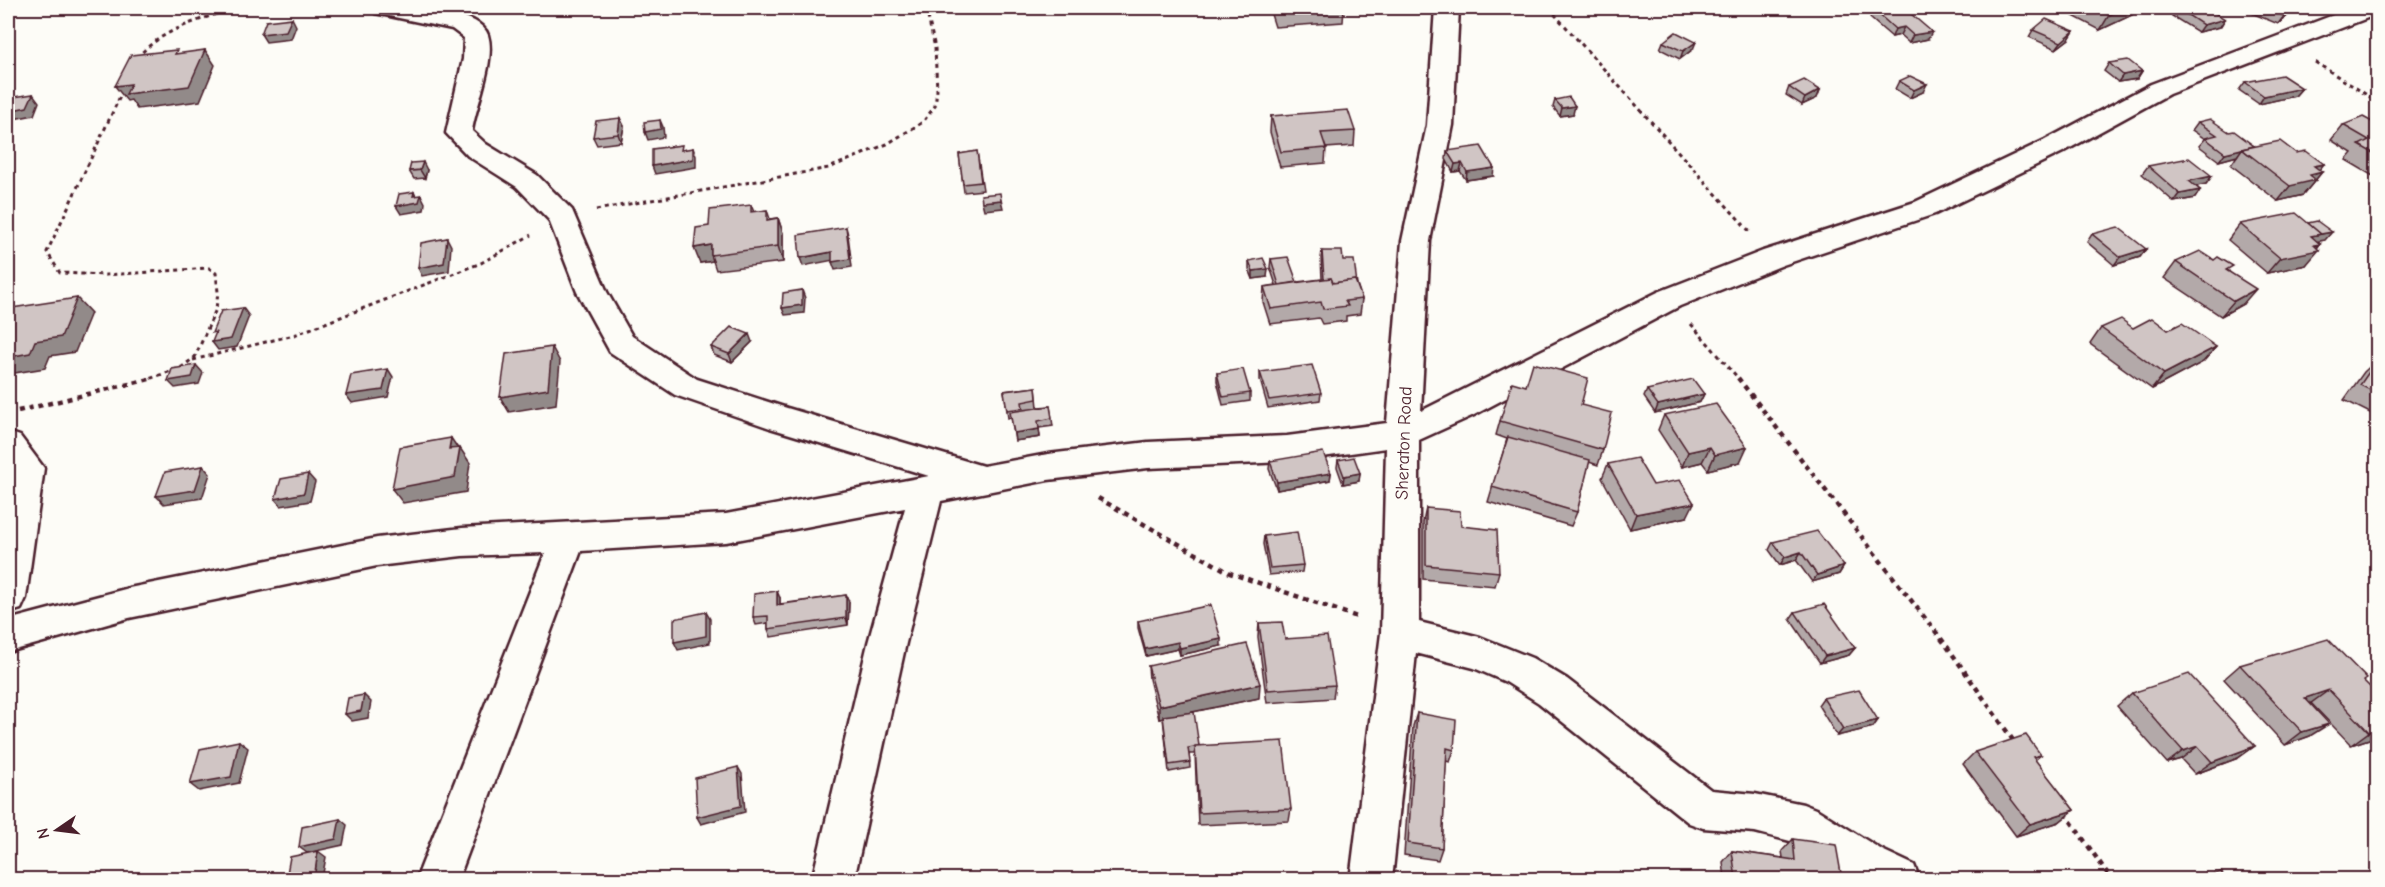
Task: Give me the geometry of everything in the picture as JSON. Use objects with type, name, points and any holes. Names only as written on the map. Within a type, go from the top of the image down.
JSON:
[{"type":"street","points":[[383,8],[460,23],[476,35],[478,52],[461,111],[459,133],[477,150],[527,181],[562,216],[592,292],[621,344],[686,387],[781,419],[984,480]]},
{"type":"street","name":"Sheraton Road","points":[[1371,879],[1400,633],[1403,433],[1416,241],[1440,125],[1447,8]]},
{"type":"street","points":[[8,636],[129,603],[376,552],[462,542],[726,528],[926,492],[1048,467],[1148,455],[1287,449],[1403,433],[1463,406],[1669,299],[1773,258],[1926,208],[2054,146],[2160,89],[2372,8]]},
{"type":"street","points":[[8,445],[27,468],[8,598]]},
{"type":"street","points":[[833,879],[887,643],[926,492]]},
{"type":"street","points":[[437,879],[569,538]]},
{"type":"street","points":[[1400,633],[1480,653],[1519,670],[1553,692],[1703,808],[1755,813],[1803,824],[1867,864],[1899,879]]},
{"type":"path","points":[[135,62],[144,48],[159,37],[233,8]]},
{"type":"path","points":[[8,413],[131,384],[170,371],[193,360],[294,335],[481,263],[562,216],[829,168],[887,144],[923,122],[935,106],[934,48],[926,8]]},
{"type":"path","points":[[1549,8],[1773,258]]},
{"type":"path","points":[[2283,42],[2378,102]]},
{"type":"path","points":[[126,82],[47,252],[60,273],[106,275],[208,268],[216,273],[218,288],[215,318],[193,360]]},
{"type":"path","points":[[1669,299],[1746,388],[1946,645],[2022,752]]},
{"type":"path","points":[[1048,467],[1151,530],[1230,573],[1400,633]]},
{"type":"path","points":[[2064,811],[2112,879]]},
{"type":"building","points":[[1274,8],[1339,8],[1276,13]]},
{"type":"building","points":[[1904,8],[1932,32],[1913,35],[1904,27],[1895,29],[1874,10]]},
{"type":"building","points":[[2095,8],[2125,8],[2109,15]]},
{"type":"building","points":[[2177,8],[2207,8],[2225,19],[2203,25]]},
{"type":"building","points":[[2262,8],[2287,8],[2292,10],[2284,16]]},
{"type":"building","points":[[292,18],[286,31],[261,34],[266,21]]},
{"type":"building","points":[[2046,19],[2074,31],[2061,42],[2033,30]]},
{"type":"building","points":[[1676,32],[1696,42],[1683,51],[1663,42]]},
{"type":"building","points":[[177,50],[175,54],[205,50],[189,86],[126,94],[131,84],[115,86],[131,55]]},
{"type":"building","points":[[2128,60],[2142,71],[2123,75],[2109,63]]},
{"type":"building","points":[[2282,75],[2302,88],[2264,96],[2245,82]]},
{"type":"building","points":[[1910,76],[1927,84],[1914,90],[1899,81]]},
{"type":"building","points":[[1804,80],[1820,90],[1805,98],[1789,87]]},
{"type":"building","points":[[33,94],[27,107],[8,111],[8,98]]},
{"type":"building","points":[[1569,97],[1575,106],[1562,108],[1555,100]]},
{"type":"building","points":[[1348,110],[1355,131],[1321,133],[1326,148],[1281,152],[1271,116]]},
{"type":"building","points":[[2363,117],[2378,125],[2378,156],[2359,145],[2369,140],[2343,125]]},
{"type":"building","points":[[620,118],[618,134],[593,137],[596,121]]},
{"type":"building","points":[[2210,119],[2229,132],[2234,131],[2254,146],[2225,153],[2205,138],[2217,135],[2198,122]]},
{"type":"building","points":[[660,120],[661,129],[645,132],[644,122]]},
{"type":"building","points":[[2280,141],[2296,153],[2306,151],[2324,164],[2314,166],[2322,172],[2310,175],[2316,180],[2290,186],[2242,149]]},
{"type":"building","points":[[682,145],[681,150],[693,148],[693,159],[652,166],[652,149]]},
{"type":"building","points":[[1481,146],[1494,168],[1467,172],[1462,163],[1455,164],[1447,151]]},
{"type":"building","points":[[977,151],[981,182],[963,184],[959,154]]},
{"type":"building","points":[[2189,158],[2212,176],[2189,181],[2200,190],[2180,194],[2148,166]]},
{"type":"building","points":[[423,162],[420,170],[409,171],[411,163]]},
{"type":"building","points":[[414,192],[413,196],[421,195],[419,202],[396,206],[399,194]]},
{"type":"building","points":[[1000,193],[1001,200],[982,202],[981,195]]},
{"type":"building","points":[[751,205],[751,212],[767,210],[767,220],[778,218],[778,246],[711,255],[711,245],[694,248],[696,228],[709,226],[710,210]]},
{"type":"building","points":[[2296,213],[2321,234],[2311,236],[2320,244],[2314,245],[2319,250],[2280,258],[2240,224]]},
{"type":"building","points":[[2317,221],[2332,232],[2321,234],[2308,223]]},
{"type":"building","points":[[846,227],[850,259],[832,262],[832,252],[800,258],[798,235]]},
{"type":"building","points":[[2118,227],[2146,249],[2120,257],[2092,234]]},
{"type":"building","points":[[447,238],[444,263],[418,268],[421,243]]},
{"type":"building","points":[[1322,251],[1342,251],[1343,260],[1354,260],[1357,284],[1355,280],[1333,283],[1331,278],[1324,279]]},
{"type":"building","points":[[2200,251],[2214,260],[2218,257],[2233,266],[2226,270],[2256,289],[2234,301],[2176,262]]},
{"type":"building","points":[[1288,257],[1297,282],[1279,285],[1271,259]]},
{"type":"building","points":[[1263,258],[1268,269],[1253,271],[1249,261]]},
{"type":"building","points":[[1331,278],[1333,283],[1355,280],[1362,299],[1345,301],[1348,306],[1323,309],[1321,302],[1271,309],[1264,287]]},
{"type":"building","points":[[802,290],[802,305],[782,308],[783,293]]},
{"type":"building","points":[[77,298],[61,337],[35,341],[30,353],[8,357],[8,318],[12,308]]},
{"type":"building","points":[[243,308],[231,339],[212,342],[216,332],[212,333],[221,311]]},
{"type":"building","points":[[2152,318],[2168,330],[2182,323],[2216,347],[2164,374],[2101,328],[2121,319],[2133,328]]},
{"type":"building","points":[[731,327],[749,334],[729,354],[711,347]]},
{"type":"building","points":[[552,347],[548,389],[500,397],[506,354]]},
{"type":"building","points":[[2378,359],[2378,394],[2360,385]]},
{"type":"building","points":[[1533,363],[1588,378],[1581,405],[1612,413],[1603,450],[1500,421],[1512,382],[1526,386]]},
{"type":"building","points":[[196,365],[192,377],[168,381],[172,369]]},
{"type":"building","points":[[1312,365],[1321,393],[1269,400],[1260,372]]},
{"type":"building","points":[[388,369],[383,390],[346,395],[351,375]]},
{"type":"building","points":[[1243,369],[1250,393],[1223,397],[1217,373]]},
{"type":"building","points":[[1693,379],[1704,394],[1658,405],[1647,390]]},
{"type":"building","points":[[1036,387],[1037,399],[1022,402],[1023,408],[1007,410],[1004,391]]},
{"type":"building","points":[[1716,404],[1747,447],[1715,455],[1710,447],[1688,452],[1664,415]]},
{"type":"building","points":[[1050,406],[1052,418],[1038,421],[1039,429],[1014,433],[1010,412]]},
{"type":"building","points":[[1508,437],[1590,460],[1577,512],[1492,487]]},
{"type":"building","points":[[451,438],[449,449],[460,448],[455,477],[392,489],[400,447]]},
{"type":"building","points":[[1323,452],[1331,473],[1277,482],[1270,461]]},
{"type":"building","points":[[1354,457],[1360,473],[1344,476],[1338,460]]},
{"type":"building","points":[[1637,458],[1653,485],[1680,480],[1694,503],[1636,514],[1608,464]]},
{"type":"building","points":[[203,466],[195,490],[156,496],[165,472]]},
{"type":"building","points":[[308,474],[304,493],[275,499],[281,479]]},
{"type":"building","points":[[1426,508],[1460,511],[1461,526],[1497,530],[1499,572],[1426,565]]},
{"type":"building","points":[[1817,531],[1844,566],[1817,575],[1801,552],[1785,557],[1773,542]]},
{"type":"building","points":[[1297,532],[1303,565],[1270,568],[1264,536]]},
{"type":"building","points":[[777,591],[777,605],[846,595],[846,618],[768,629],[768,616],[753,617],[754,594]]},
{"type":"building","points":[[1824,604],[1855,648],[1825,656],[1795,612]]},
{"type":"building","points":[[1211,605],[1221,639],[1180,648],[1178,642],[1145,649],[1138,621]]},
{"type":"building","points":[[706,612],[706,636],[674,642],[674,619]]},
{"type":"building","points":[[1282,622],[1285,639],[1327,636],[1335,685],[1268,690],[1259,623]]},
{"type":"building","points":[[2328,639],[2367,679],[2364,681],[2378,695],[2378,730],[2369,732],[2329,690],[2305,698],[2329,724],[2302,732],[2240,665]]},
{"type":"building","points":[[1247,644],[1260,684],[1159,706],[1148,666]]},
{"type":"building","points":[[2189,674],[2255,746],[2212,762],[2198,746],[2183,751],[2132,693]]},
{"type":"building","points":[[1859,690],[1878,720],[1843,729],[1823,698]]},
{"type":"building","points":[[364,695],[361,711],[345,714],[348,698]]},
{"type":"building","points":[[1194,712],[1199,746],[1188,748],[1190,762],[1169,765],[1163,716]]},
{"type":"building","points":[[1417,713],[1456,720],[1454,750],[1447,748],[1442,848],[1408,843]]},
{"type":"building","points":[[2026,735],[2041,755],[2033,757],[2074,810],[2030,824],[1975,752]]},
{"type":"building","points":[[239,741],[231,777],[190,784],[200,749]]},
{"type":"building","points":[[1283,741],[1291,809],[1199,813],[1195,746]]},
{"type":"building","points":[[738,767],[741,806],[697,817],[695,778]]},
{"type":"building","points":[[340,819],[336,839],[299,847],[302,827]]},
{"type":"building","points":[[1793,839],[1836,845],[1842,879],[1736,879],[1732,851],[1795,860]]},
{"type":"building","points":[[318,851],[314,879],[286,879],[290,857]]},
{"type":"building","points":[[2221,872],[2226,879],[2195,879]]}]
